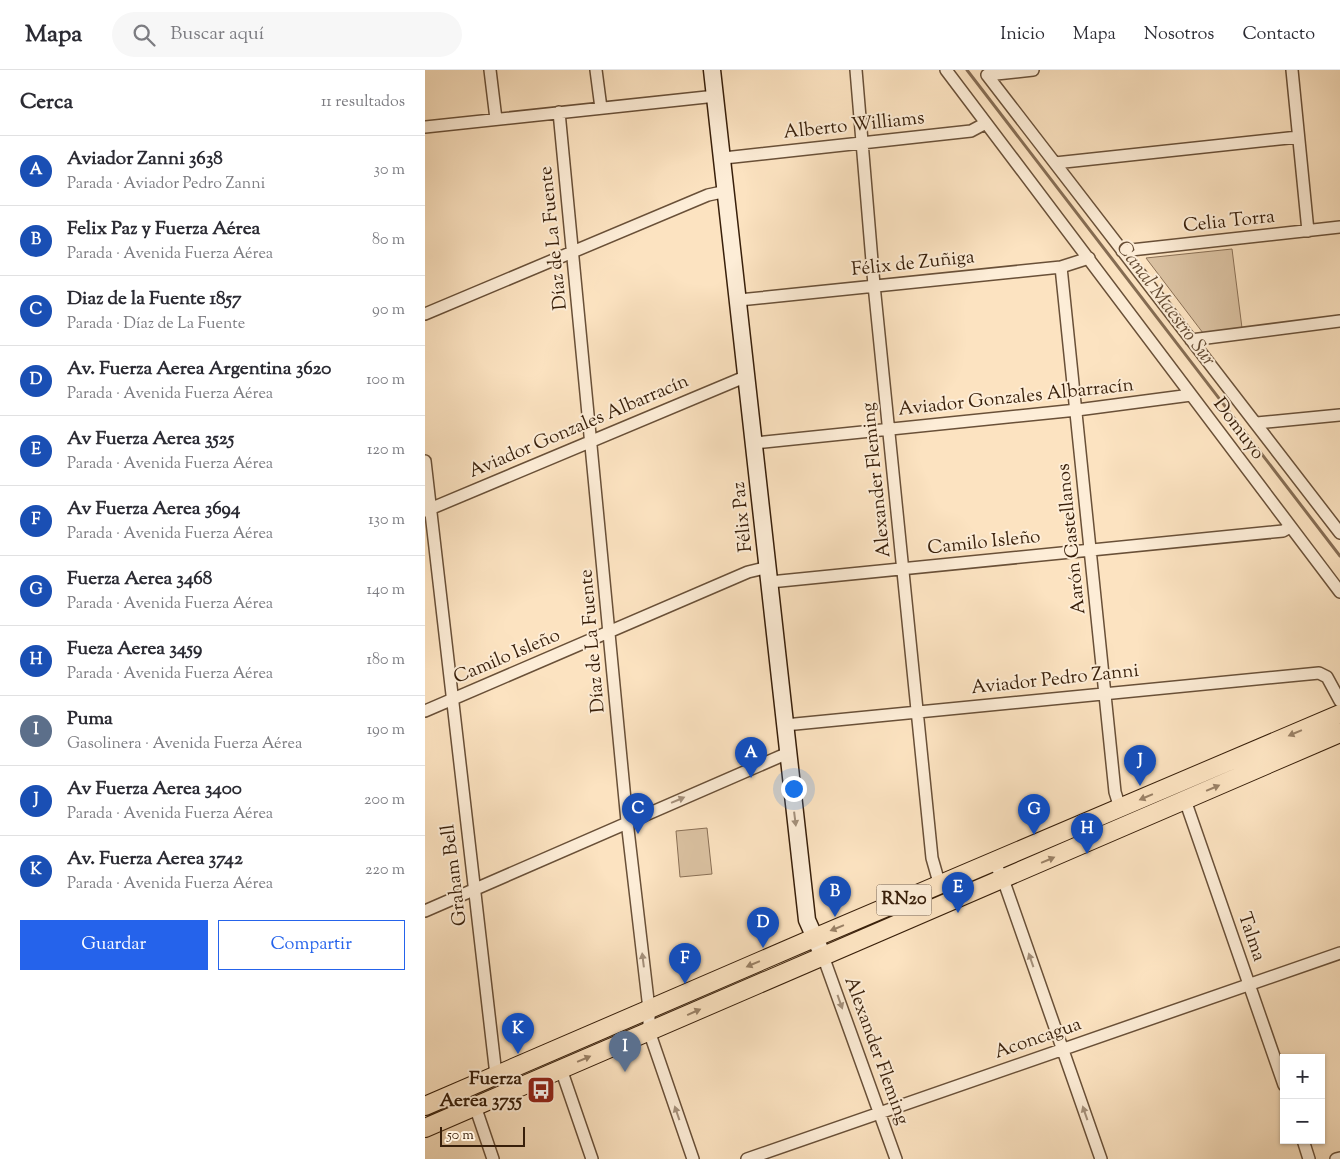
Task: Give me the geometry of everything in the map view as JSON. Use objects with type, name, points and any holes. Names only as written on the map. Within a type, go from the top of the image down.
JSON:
[{"type":"main road","name":"Félix Paz","points":[[712,70],[807,920],[823,956]]},
{"type":"main road","name":"RN20","points":[[425,1106],[1340,714]]},
{"type":"main road","name":"RN20","points":[[425,1128],[1340,734]]},
{"type":"street","points":[[490,70],[496,118]]},
{"type":"street","points":[[596,70],[601,108]]},
{"type":"street","name":"Alexander Fleming","points":[[856,70],[874,285],[905,569],[933,858],[940,886]]},
{"type":"street","name":"Domuyo","points":[[946,70],[1340,592]]},
{"type":"street","name":"Domuyo","points":[[1033,70],[987,75],[1340,533]]},
{"type":"street","points":[[1292,70],[1308,231]]},
{"type":"street","points":[[425,127],[716,96]]},
{"type":"street","name":"Díaz de La Fuente","points":[[559,112],[627,821],[649,1009],[649,1032],[693,1159]]},
{"type":"street","name":"Alberto Williams","points":[[723,158],[971,131],[986,124]]},
{"type":"street","points":[[1055,163],[1299,136]]},
{"type":"street","points":[[425,314],[708,196],[727,191]]},
{"type":"street","name":"Celia Torra","points":[[1122,251],[1340,227]]},
{"type":"street","name":"Félix de Zuñiga","points":[[739,300],[1061,267],[1089,258]]},
{"type":"street","name":"Aarón Castellanos","points":[[1061,267],[1115,792],[1120,808]]},
{"type":"street","points":[[1191,340],[1340,321]]},
{"type":"street","name":"Aviador Gonzales Albarracín","points":[[428,510],[747,376]]},
{"type":"street","name":"Aviador Gonzales Albarracín","points":[[755,443],[1077,410],[1191,395]]},
{"type":"street","points":[[1257,423],[1340,415]]},
{"type":"street","name":"Graham Bell","points":[[425,461],[428,510],[496,1076]]},
{"type":"street","name":"Camilo Isleño","points":[[425,711],[748,572],[769,575],[905,569],[1283,531],[1290,527]]},
{"type":"street","name":"Aviador Pedro Zanni","points":[[785,726],[1105,692],[1319,672],[1327,677],[1340,701]]},
{"type":"street","points":[[425,910],[788,753]]},
{"type":"street","name":"Talma","points":[[1185,800],[1280,1074]]},
{"type":"street","points":[[994,862],[1003,879],[1101,1159]]},
{"type":"street","name":"Aconcagua","points":[[747,1159],[1340,953]]},
{"type":"street","name":"Alexander Fleming","points":[[823,956],[896,1159]]},
{"type":"street","points":[[561,1069],[592,1159]]},
{"type":"street","points":[[475,1106],[493,1159]]},
{"type":"street","points":[[1304,1144],[1309,1159]]},
{"type":"street","points":[[1336,1159],[1340,1158]]},
{"type":"shaded area","points":[[1232,249],[1242,328],[1203,333],[1146,258]]},
{"type":"shaded area","points":[[707,828],[712,874],[680,877],[676,831]]},
{"type":"waterway","name":"Canal Maestro Sur","points":[[967,70],[1340,556]]},
{"type":"place","name":"Aviador Zanni 3638","points":[[751,778]]},
{"type":"place","name":"Av Fuerza Aerea 3400","points":[[1140,786]]},
{"type":"place","name":"Diaz de la Fuente 1857","points":[[638,834]]},
{"type":"place","name":"Fuerza Aerea 3468","points":[[1034,835]]},
{"type":"place","name":"Fueza Aerea 3459","points":[[1087,854]]},
{"type":"place","name":"Av Fuerza Aerea 3525","points":[[958,913]]},
{"type":"place","name":"Felix Paz y Fuerza Aérea","points":[[835,917]]},
{"type":"place","name":"Av. Fuerza Aerea Argentina 3620","points":[[763,948]]},
{"type":"place","name":"Av Fuerza Aerea 3694","points":[[685,984]]},
{"type":"place","name":"Av. Fuerza Aerea 3742","points":[[518,1054]]},
{"type":"place","name":"Puma","points":[[625,1072]]},
{"type":"place","name":"Fuerza Aerea 3755","points":[[541,1090]]}]
